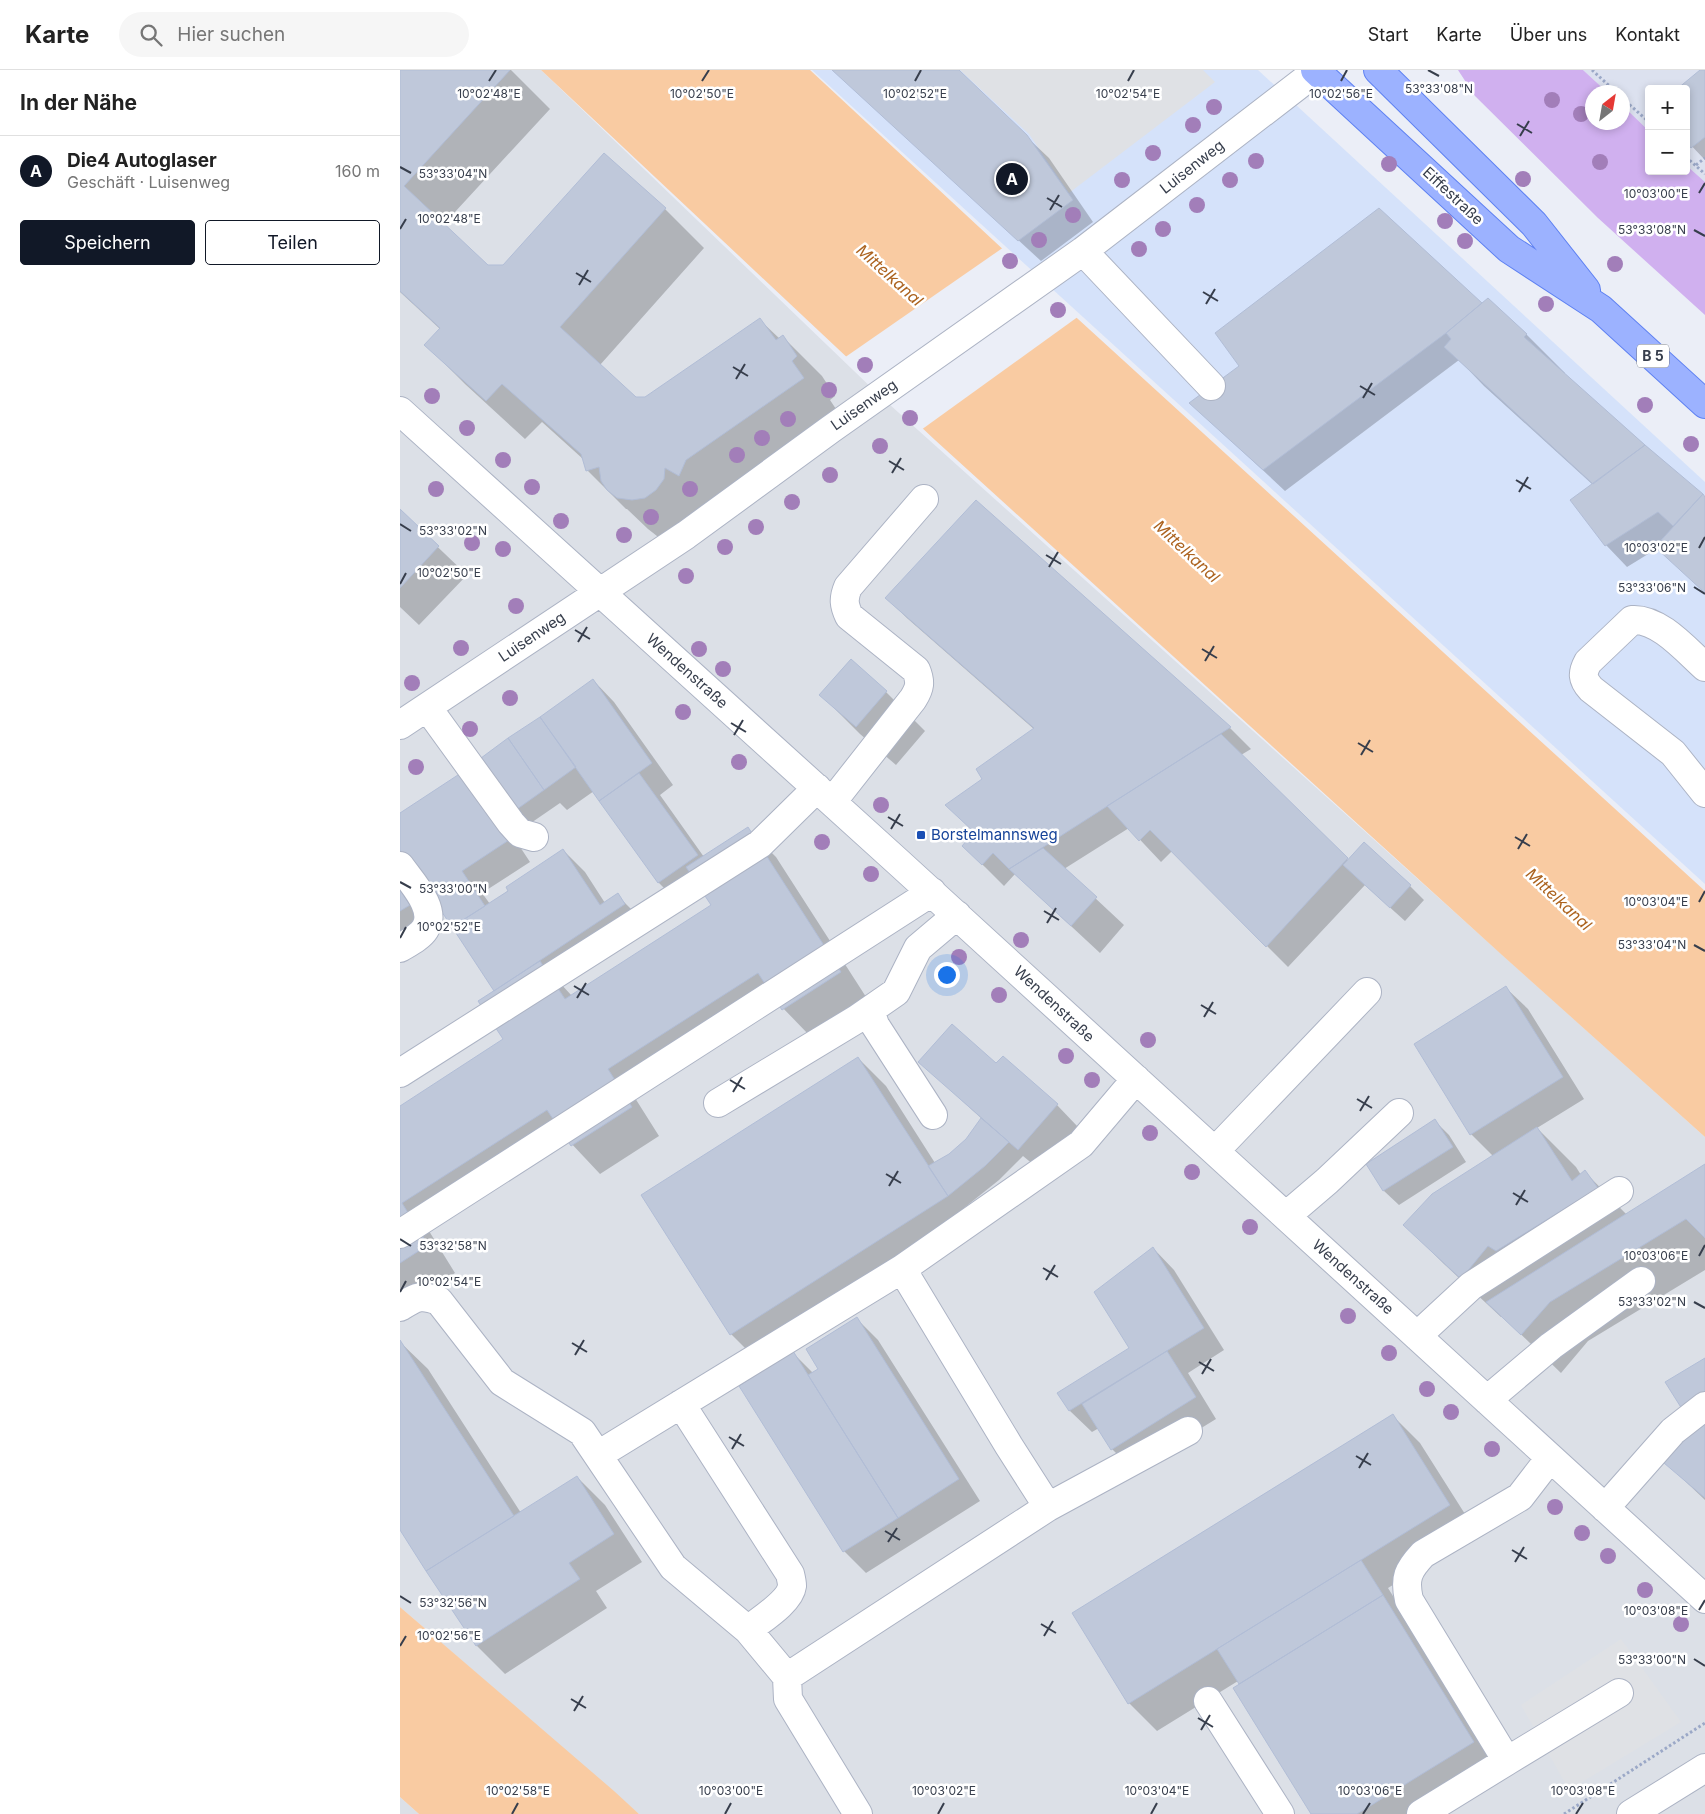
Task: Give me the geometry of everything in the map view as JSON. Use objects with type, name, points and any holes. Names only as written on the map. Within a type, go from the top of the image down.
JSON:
[{"type":"main road","name":"Eiffestraße","points":[[1316,70],[1509,249],[1601,309],[1705,404]]},
{"type":"main road","name":"Eiffestraße","points":[[1378,70],[1534,224],[1601,309]]},
{"type":"street","name":"Luisenweg","points":[[400,725],[686,535],[878,395],[1083,252],[1316,70]]},
{"type":"street","points":[[1083,252],[1212,386]]},
{"type":"street","name":"Wendenstraße","points":[[400,411],[932,892],[1705,1599]]},
{"type":"street","points":[[400,1073],[760,844],[825,795],[913,699],[919,688],[920,679],[916,670],[849,616],[845,607],[844,597],[848,588],[924,499]]},
{"type":"street","points":[[1705,667],[1658,627],[1642,619],[1632,620],[1588,662],[1583,670],[1584,681],[1591,689],[1673,753],[1705,793]]},
{"type":"street","points":[[427,707],[511,823],[520,833],[534,837]]},
{"type":"street","points":[[400,866],[428,905],[430,918],[425,929],[400,948]]},
{"type":"street","points":[[400,1234],[932,892]]},
{"type":"street","points":[[718,1103],[870,1010],[896,992],[918,948],[957,915]]},
{"type":"street","points":[[1215,1151],[1367,992]]},
{"type":"street","points":[[870,1010],[875,1025],[933,1115]]},
{"type":"street","points":[[598,1455],[902,1270],[1081,1144],[1136,1080]]},
{"type":"street","points":[[1286,1216],[1327,1182],[1399,1113]]},
{"type":"street","points":[[1417,1336],[1471,1286],[1619,1191]]},
{"type":"street","points":[[902,1270],[1048,1507]]},
{"type":"street","points":[[1487,1400],[1551,1346],[1641,1282]]},
{"type":"street","points":[[400,1307],[415,1298],[427,1297],[439,1301],[502,1382],[582,1432],[673,1567],[748,1630],[787,1677],[788,1699],[858,1814]]},
{"type":"street","points":[[681,1404],[790,1574],[792,1585],[790,1594],[779,1606],[748,1630]]},
{"type":"street","points":[[1605,1508],[1674,1431],[1705,1406]]},
{"type":"street","points":[[787,1677],[1048,1507],[1188,1431]]},
{"type":"street","points":[[1507,1761],[1409,1600],[1405,1586],[1408,1574],[1423,1554],[1520,1497],[1550,1458]]},
{"type":"street","points":[[1432,1811],[1507,1761],[1619,1693]]},
{"type":"street","points":[[1208,1701],[1280,1814]]},
{"type":"street","points":[[1631,1814],[1705,1768]]},
{"type":"path","points":[[1592,70],[1608,85]]},
{"type":"path","points":[[1630,105],[1645,118]]},
{"type":"path","points":[[1696,165],[1705,158]]},
{"type":"path","points":[[1690,160],[1705,174]]},
{"type":"path","points":[[1564,1814],[1705,1723]]},
{"type":"shaded area","points":[[400,70],[541,70],[879,395],[1705,1137],[1705,1814],[639,1814],[400,1607]]},
{"type":"shaded area","points":[[812,70],[1258,70],[1705,482],[1705,884]]},
{"type":"shaded area","points":[[960,70],[1203,70],[1215,82],[1069,193],[1029,134]]},
{"type":"shaded area","points":[[1458,70],[1583,70],[1599,85],[1585,85],[1585,130],[1630,130],[1630,113],[1645,127],[1645,175],[1690,175],[1690,169],[1705,182],[1705,315],[1598,218],[1475,96]]},
{"type":"shaded area","points":[[1583,70],[1705,70],[1705,182],[1690,169],[1690,85],[1645,85],[1645,127],[1630,113],[1630,85],[1599,85]]},
{"type":"shaded area","points":[[1621,1639],[1681,1722],[1569,1790],[1521,1705]]},
{"type":"shaded area","points":[[400,1797],[419,1814],[400,1814]]},
{"type":"water","name":"Mittelkanal","points":[[541,70],[810,70],[1078,319],[1705,891],[1705,1137],[935,440]]},
{"type":"water","points":[[400,1607],[639,1814],[419,1814],[400,1797]]},
{"type":"pier","points":[[1004,247],[1079,316],[921,430],[844,358]]},
{"type":"building","points":[[400,70],[510,70],[404,186],[488,265],[503,265],[604,153],[666,208],[560,327],[636,397],[645,397],[760,318],[776,340],[783,335],[797,356],[792,361],[804,378],[686,460],[679,476],[665,468],[664,479],[656,490],[645,498],[632,500],[617,498],[607,490],[601,481],[599,467],[586,471],[581,454],[502,384],[486,401],[424,345],[440,328],[400,291]]},
{"type":"building","points":[[832,70],[959,70],[1027,135],[1073,200],[1018,241]]},
{"type":"building","points":[[1700,70],[1705,70],[1705,137],[1691,148],[1690,85],[1682,85]]},
{"type":"building","points":[[1379,208],[1482,303],[1446,333],[1263,470],[1189,403],[1239,366],[1215,333]]},
{"type":"building","points":[[1488,298],[1527,334],[1524,337],[1645,445],[1593,484],[1444,347],[1451,339],[1446,333]]},
{"type":"building","points":[[1645,445],[1703,494],[1673,526],[1658,512],[1605,546],[1570,500]]},
{"type":"building","points":[[1703,494],[1705,497],[1705,593],[1655,547]]},
{"type":"building","points":[[976,500],[1231,727],[1009,869],[993,853],[982,865],[962,846],[974,832],[945,805],[982,779],[976,769],[1034,728],[885,598]]},
{"type":"building","points":[[400,509],[439,546],[400,588]]},
{"type":"building","points":[[851,659],[887,691],[856,727],[819,695]]},
{"type":"building","points":[[593,679],[652,763],[599,801],[540,717]]},
{"type":"building","points":[[540,717],[576,767],[544,790],[508,738]]},
{"type":"building","points":[[1221,734],[1348,858],[1266,947],[1150,830],[1139,841],[1107,806]]},
{"type":"building","points":[[508,738],[544,790],[513,812],[477,761]]},
{"type":"building","points":[[464,771],[509,840],[462,871],[485,906],[452,927],[400,850],[400,813]]},
{"type":"building","points":[[639,773],[698,855],[658,883],[599,801]]},
{"type":"building","points":[[748,827],[841,972],[782,1010],[758,973],[608,1069],[632,1107],[571,1146],[547,1110],[402,1203],[428,1245],[400,1263],[400,1106],[503,1039],[478,1001],[540,961],[565,999],[711,905],[686,867]]},
{"type":"building","points":[[1364,842],[1411,885],[1390,908],[1343,865]]},
{"type":"building","points":[[1043,848],[1097,897],[1071,926],[1009,869]]},
{"type":"building","points":[[563,849],[600,905],[618,893],[625,904],[494,991],[452,927],[508,891],[506,887]]},
{"type":"building","points":[[400,890],[410,905],[400,911]]},
{"type":"building","points":[[1506,986],[1563,1077],[1470,1135],[1414,1044]]},
{"type":"building","points":[[952,1024],[996,1063],[1003,1056],[1058,1104],[1018,1150],[918,1062]]},
{"type":"building","points":[[858,1057],[948,1196],[730,1335],[641,1195]]},
{"type":"building","points":[[981,1118],[1009,1142],[985,1166],[948,1196],[928,1166],[949,1154],[966,1139]]},
{"type":"building","points":[[1435,1119],[1453,1147],[1383,1191],[1366,1164]]},
{"type":"building","points":[[1537,1127],[1572,1181],[1585,1170],[1598,1188],[1496,1251],[1488,1246],[1461,1279],[1403,1225],[1432,1194]]},
{"type":"building","points":[[1705,1164],[1705,1238],[1686,1219],[1550,1302],[1521,1335],[1486,1302]]},
{"type":"building","points":[[1153,1247],[1204,1328],[1069,1411],[1057,1393],[1129,1348],[1094,1292]]},
{"type":"building","points":[[857,1317],[959,1479],[898,1518],[808,1375],[818,1369],[806,1349]]},
{"type":"building","points":[[400,1340],[514,1516],[426,1571],[400,1530]]},
{"type":"building","points":[[793,1351],[898,1518],[843,1552],[739,1386]]},
{"type":"building","points":[[1167,1351],[1196,1397],[1111,1450],[1082,1404]]},
{"type":"building","points":[[1705,1358],[1705,1395],[1682,1409],[1665,1382]]},
{"type":"building","points":[[1393,1414],[1450,1505],[1128,1704],[1072,1613]]},
{"type":"building","points":[[1702,1417],[1705,1420],[1705,1498],[1664,1463]]},
{"type":"building","points":[[577,1476],[614,1534],[569,1563],[580,1579],[476,1646],[426,1571]]},
{"type":"building","points":[[1361,1560],[1383,1595],[1239,1684],[1217,1649]]},
{"type":"building","points":[[1383,1595],[1474,1742],[1357,1814],[1311,1814],[1233,1688]]},
{"type":"place","name":"Die4 Autoglaser","points":[[1012,179]]},
{"type":"place","name":"Borstelmannsweg","points":[[921,835]]}]
